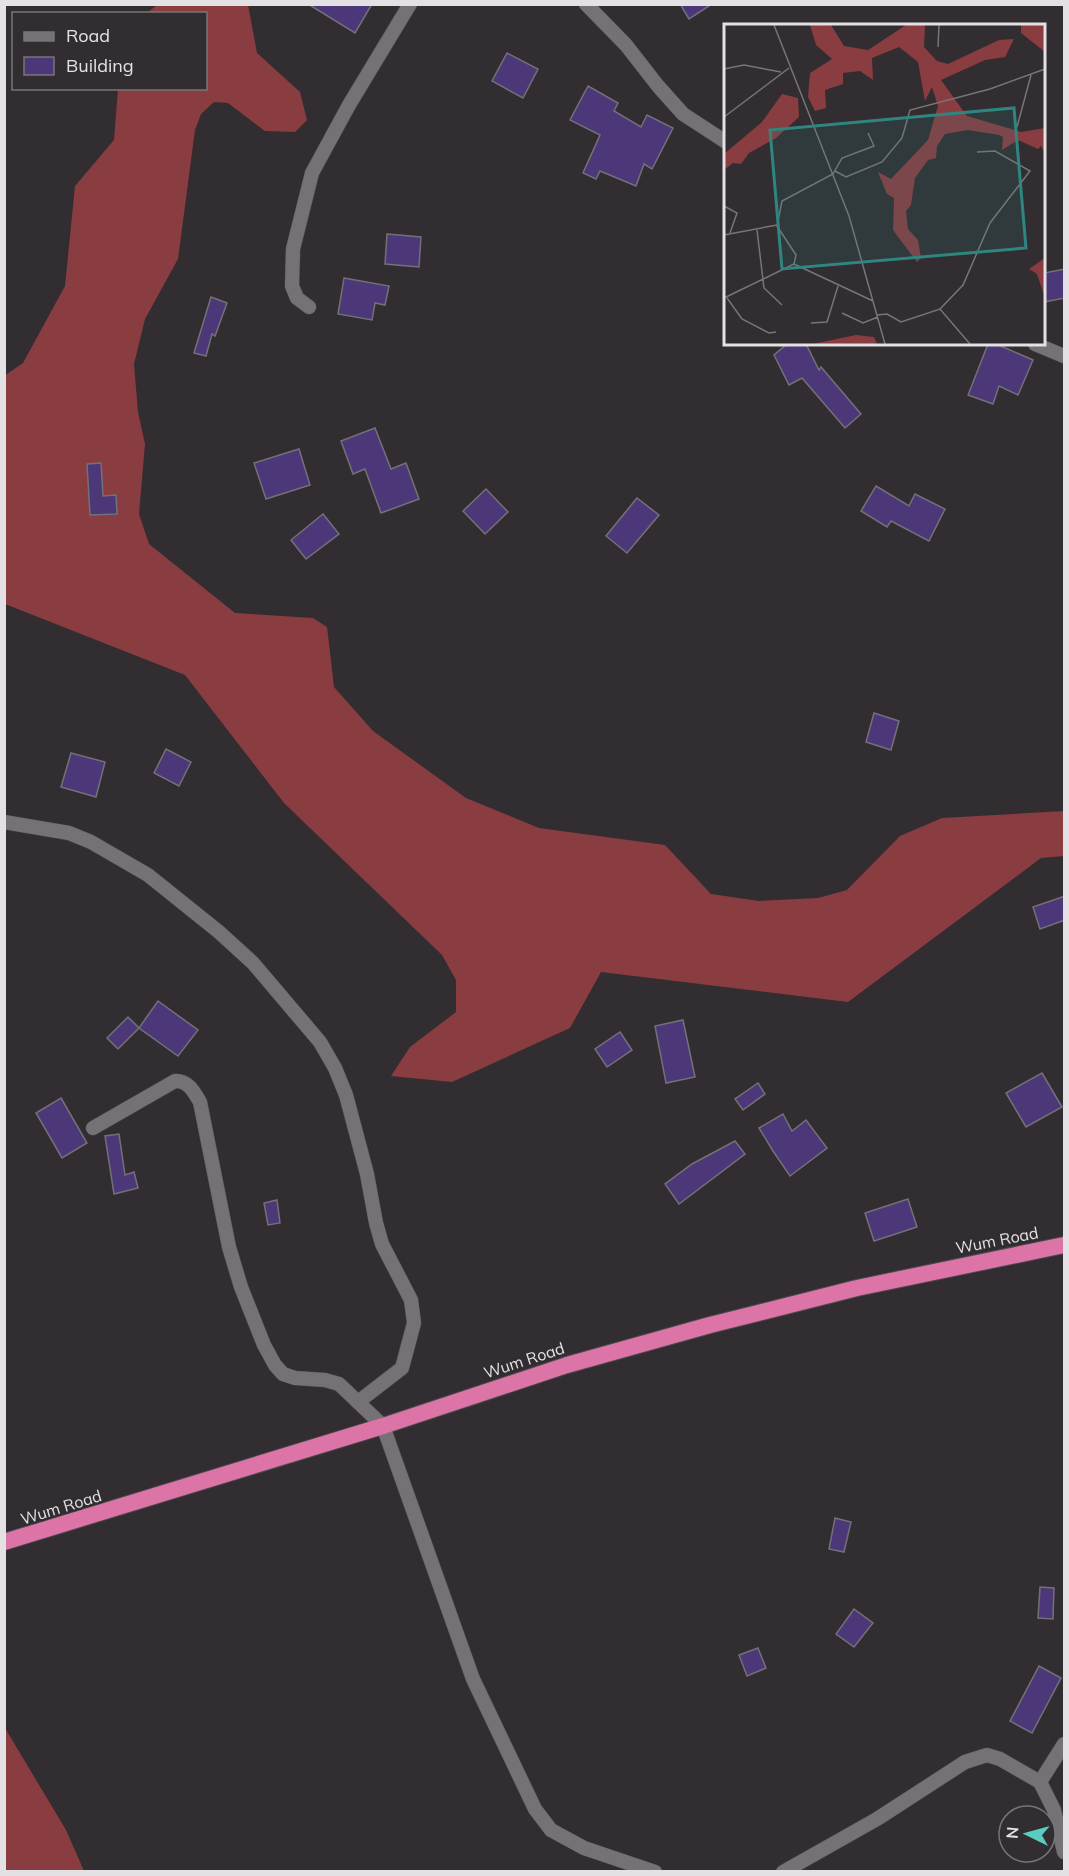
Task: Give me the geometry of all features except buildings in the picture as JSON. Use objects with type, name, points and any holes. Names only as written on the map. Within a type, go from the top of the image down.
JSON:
[{"type":"highway","name":"Wum Road","points":[[4,1542],[383,1426],[567,1365],[710,1325],[857,1288],[1065,1245]]},
{"type":"street","points":[[309,307],[297,298],[292,286],[293,249],[312,173],[349,105],[410,4]]},
{"type":"street","points":[[586,4],[626,45],[683,114],[724,141]]},
{"type":"street","points":[[1038,345],[1065,356]]},
{"type":"street","points":[[4,822],[69,833],[91,842],[148,875],[219,932],[253,963],[320,1042],[335,1068],[346,1095],[367,1174],[382,1244],[411,1300],[414,1323],[402,1368],[358,1402]]},
{"type":"street","points":[[93,1128],[175,1081],[183,1082],[192,1089],[200,1102],[232,1257],[241,1287],[269,1355],[283,1374],[295,1378],[325,1380],[339,1384],[383,1426],[473,1679],[535,1809],[551,1830],[584,1848],[655,1872]]},
{"type":"street","points":[[1040,1782],[1065,1744]]},
{"type":"street","points":[[783,1872],[877,1819],[974,1757],[987,1755],[1000,1759],[1040,1782],[1054,1810],[1065,1852]]},
{"type":"shaded area","points":[[157,5],[248,5],[257,53],[300,92],[307,120],[295,132],[265,131],[228,103],[214,102],[201,114],[195,130],[178,259],[145,319],[134,364],[138,412],[145,444],[139,514],[149,544],[235,613],[313,618],[327,627],[334,687],[373,731],[466,798],[539,828],[665,845],[711,894],[759,901],[818,898],[847,890],[900,836],[942,818],[1064,811],[1064,856],[1041,858],[848,1002],[601,972],[570,1028],[452,1082],[391,1076],[410,1047],[456,1012],[456,980],[442,955],[284,803],[185,675],[5,604],[4,376],[23,363],[65,286],[75,186],[114,140],[118,90],[207,90],[207,12],[148,12]]},
{"type":"shaded area","points":[[5,1728],[66,1830],[84,1871],[5,1871]]}]
